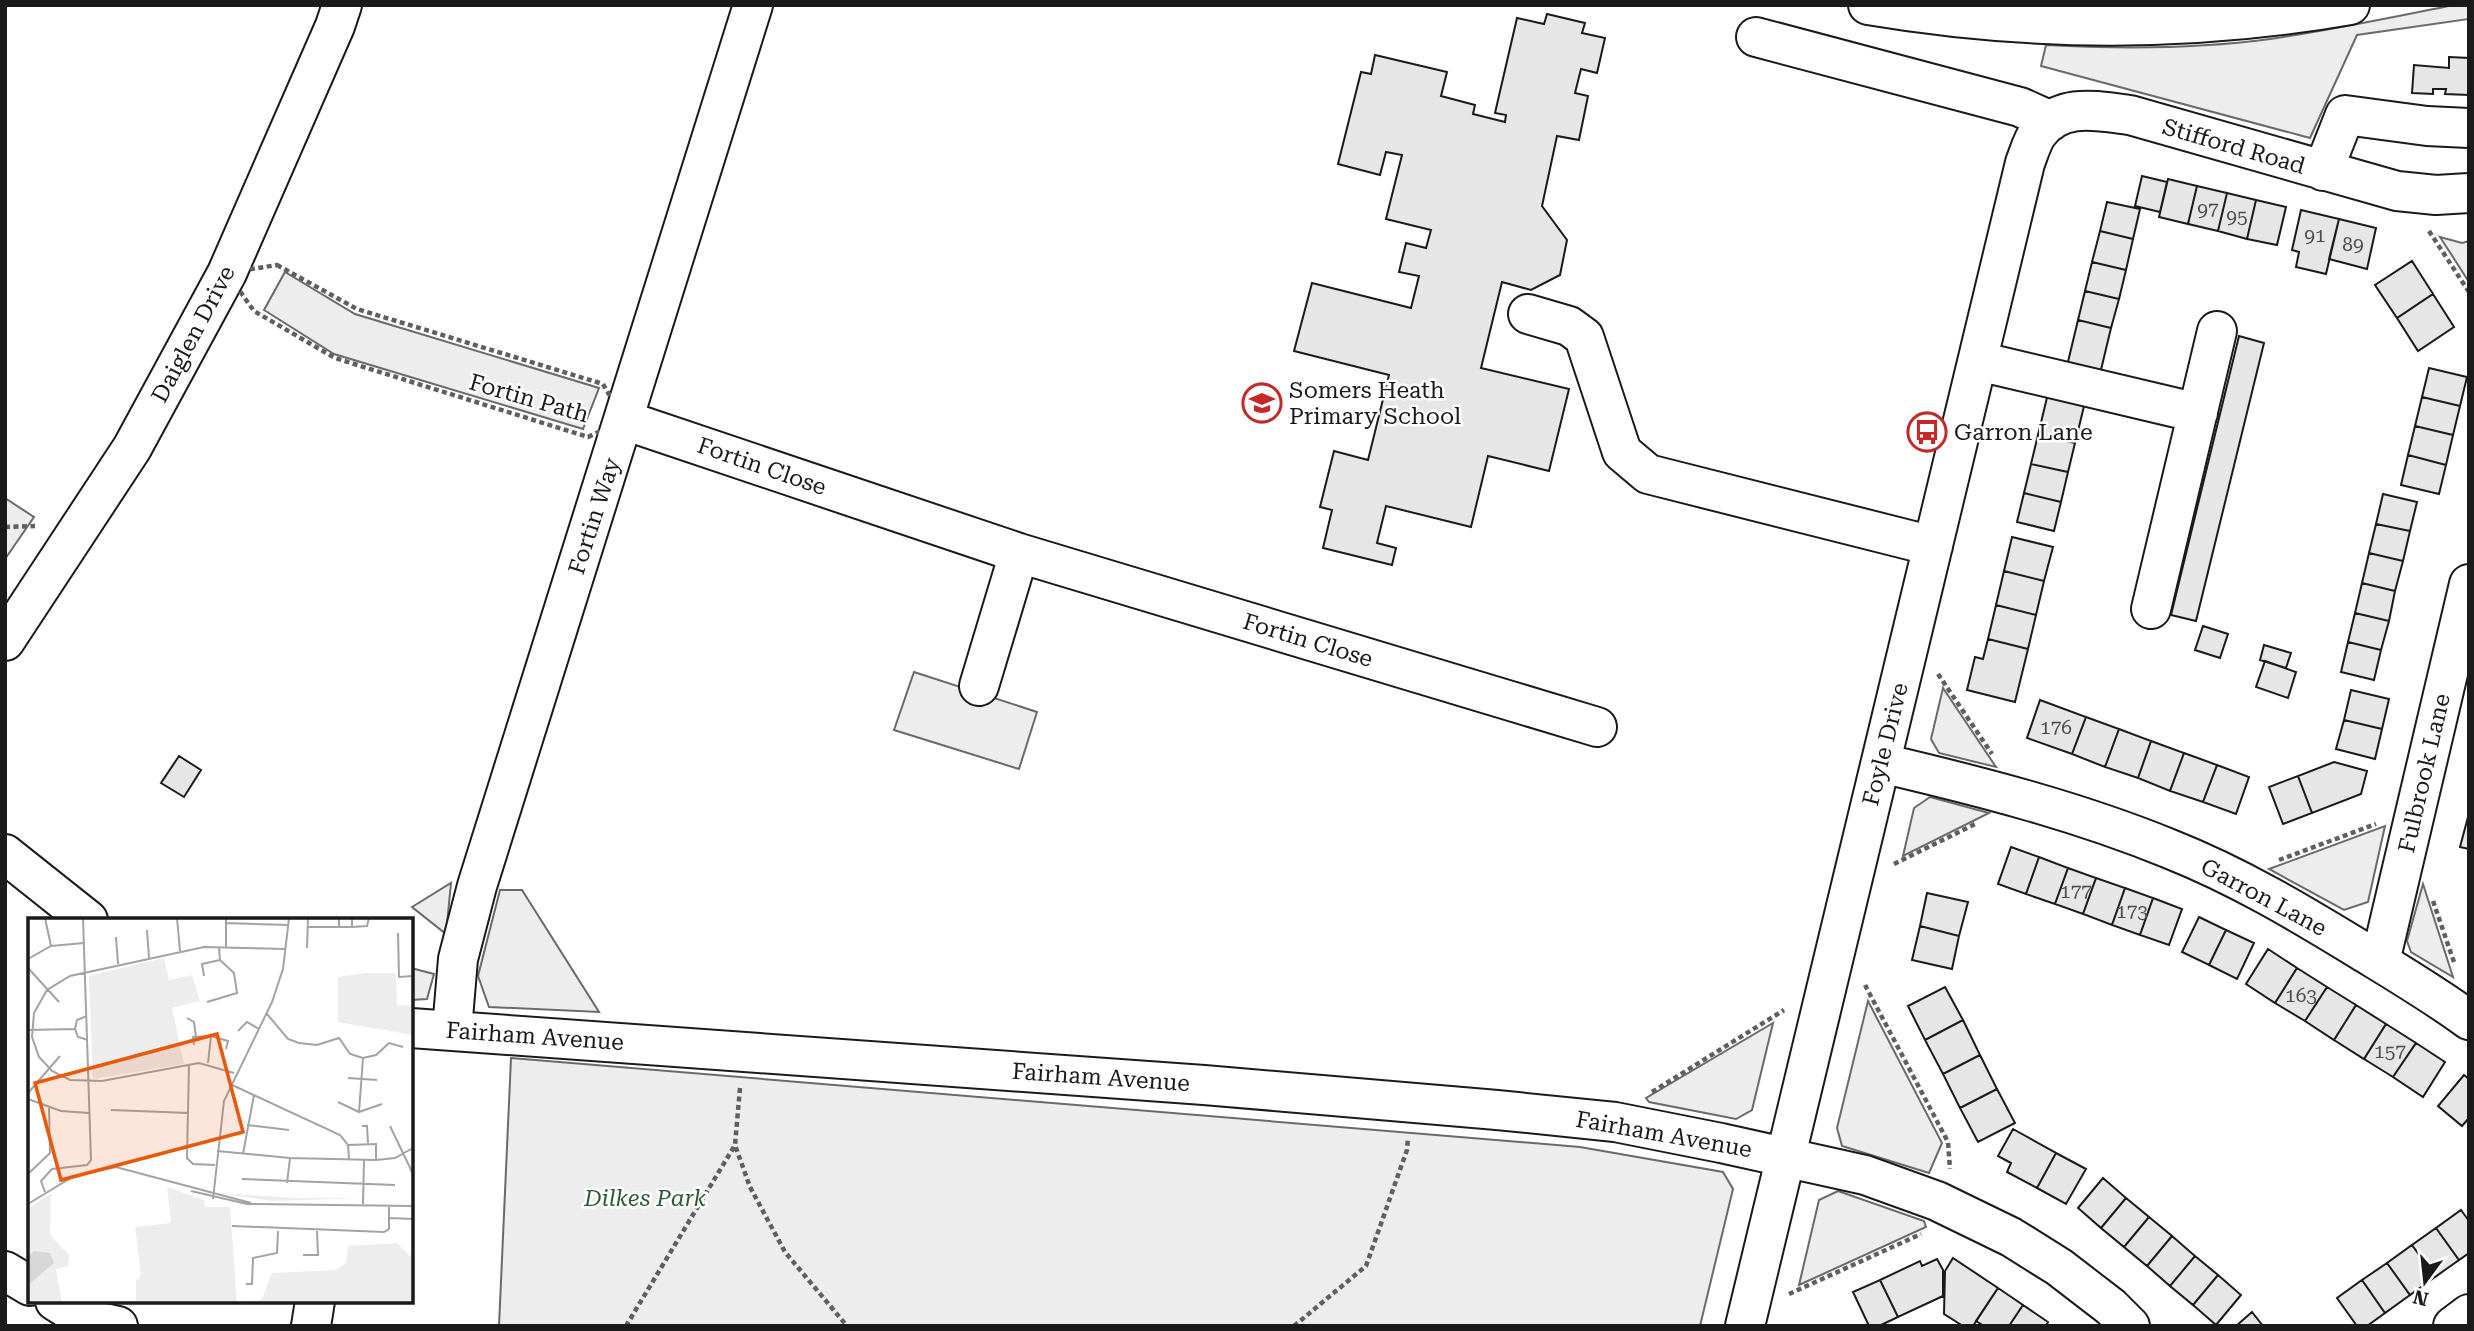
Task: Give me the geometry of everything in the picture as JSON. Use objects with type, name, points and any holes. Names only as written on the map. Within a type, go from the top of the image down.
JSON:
[{"type":"street","name":"Daiglen Drive","points":[[5,641],[132,448],[227,273],[342,5]]},
{"type":"street","name":"Fortin Way","points":[[452,1030],[458,959],[477,886],[753,5]]},
{"type":"street","points":[[1868,5],[2011,24],[2116,27],[2210,24],[2292,15],[2350,5]]},
{"type":"street","points":[[1756,37],[2020,107],[2051,121]]},
{"type":"street","name":"Stifford Road","points":[[2051,121],[2069,110],[2095,110],[2130,116],[2397,191],[2435,195],[2469,193]]},
{"type":"street","points":[[2323,171],[2345,115],[2427,126],[2469,128]]},
{"type":"street","name":"Foyle Drive","points":[[1745,1326],[2025,163],[2038,132],[2051,121]]},
{"type":"street","points":[[1528,314],[1569,326],[1584,337],[1622,452],[1648,474],[1933,546]]},
{"type":"street","points":[[2151,610],[2217,331]]},
{"type":"street","points":[[1978,361],[2198,413]]},
{"type":"street","name":"Fortin Close","points":[[625,420],[1019,553],[1597,727]]},
{"type":"street","points":[[979,686],[1019,553]]},
{"type":"street","name":"Fulbrook Lane","points":[[2380,962],[2469,584]]},
{"type":"street","name":"Garron Lane","points":[[1881,762],[1985,788],[2080,816],[2170,849],[2237,879],[2309,919],[2469,1020]]},
{"type":"street","points":[[5,854],[85,918]]},
{"type":"street","name":"Fairham Avenue","points":[[413,1028],[1411,1102],[1615,1122],[1865,1175],[1937,1201],[1999,1231],[2059,1267],[2111,1307],[2130,1326]]},
{"type":"street","points":[[5,1271],[28,1285]]},
{"type":"street","points":[[311,1326],[315,1303]]},
{"type":"street","points":[[75,1307],[118,1326]]},
{"type":"street","points":[[2453,1326],[2469,1314]]},
{"type":"path","points":[[2426,227],[2469,292]]},
{"type":"path","name":"Fortin Path","points":[[277,265],[357,309],[603,384],[625,420],[588,437],[335,358],[254,311],[227,273],[277,265]]},
{"type":"path","points":[[5,527],[35,526]]},
{"type":"path","points":[[1938,673],[1999,764]]},
{"type":"path","points":[[1893,865],[1979,822]]},
{"type":"path","points":[[2268,864],[2381,822]]},
{"type":"path","points":[[2429,890],[2456,968]]},
{"type":"path","points":[[1864,985],[1948,1142],[1950,1175]]},
{"type":"path","points":[[1642,1098],[1784,1010]]},
{"type":"path","points":[[743,1051],[735,1145],[750,1186],[785,1252],[847,1326]]},
{"type":"path","points":[[1294,1326],[1366,1266],[1407,1150],[1411,1102]]},
{"type":"path","points":[[626,1326],[735,1145]]},
{"type":"path","points":[[1789,1294],[1932,1229]]},
{"type":"green space","points":[[2454,5],[2469,5],[2469,19],[2357,35],[2310,138],[2041,66],[2046,45],[2214,45],[2316,32]]},
{"type":"green space","points":[[2440,237],[2462,243],[2469,241],[2469,282]]},
{"type":"green space","points":[[285,272],[355,314],[599,388],[583,429],[334,354],[264,310]]},
{"type":"green space","points":[[5,498],[34,517],[5,559]]},
{"type":"green space","points":[[914,672],[1037,712],[1019,769],[894,730]]},
{"type":"green space","points":[[1943,688],[1996,767],[1939,753],[1931,739]]},
{"type":"green space","points":[[1930,797],[1989,813],[1903,856],[1914,808]]},
{"type":"green space","points":[[2385,826],[2368,902],[2344,910],[2269,869]]},
{"type":"green space","points":[[451,883],[446,934],[412,907]]},
{"type":"green space","points":[[2423,884],[2453,977],[2411,952],[2407,941]]},
{"type":"green space","points":[[500,890],[522,890],[599,1012],[489,1007],[478,976]]},
{"type":"green space","points":[[413,969],[434,974],[427,999],[413,1000]]},
{"type":"green space","points":[[1868,1001],[1942,1143],[1929,1173],[1842,1146],[1837,1128]]},
{"type":"green space","points":[[1773,1023],[1752,1110],[1736,1119],[1649,1102],[1646,1098]]},
{"type":"green space","name":"Dilkes Park","points":[[511,1058],[1580,1147],[1723,1172],[1733,1189],[1700,1326],[499,1326]]},
{"type":"green space","points":[[1838,1191],[1924,1221],[1926,1227],[1799,1285],[1819,1200]]},
{"type":"building","points":[[1547,14],[1585,23],[1582,33],[1605,38],[1597,73],[1581,69],[1575,93],[1588,96],[1579,140],[1557,136],[1542,206],[1567,240],[1560,275],[1531,290],[1502,282],[1481,368],[1569,389],[1549,471],[1488,456],[1471,527],[1386,506],[1377,543],[1396,548],[1392,565],[1323,548],[1332,510],[1320,507],[1334,451],[1368,460],[1389,375],[1294,351],[1312,283],[1411,308],[1419,276],[1399,272],[1406,243],[1426,248],[1431,230],[1386,219],[1402,155],[1386,152],[1380,175],[1338,164],[1361,72],[1371,74],[1375,55],[1447,72],[1441,96],[1475,105],[1473,114],[1505,122],[1506,115],[1495,113],[1517,18],[1544,24]]},
{"type":"building","points":[[2449,57],[2469,58],[2469,95],[2445,94],[2446,89],[2433,89],[2433,94],[2412,93],[2414,65],[2449,68]]},
{"type":"building","points":[[2142,176],[2167,182],[2160,212],[2135,206]]},
{"type":"building","points":[[2168,179],[2197,186],[2188,224],[2159,217]]},
{"type":"building","points":[[2197,186],[2227,193],[2218,231],[2188,224]]},
{"type":"building","points":[[2227,193],[2256,200],[2247,239],[2218,231]]},
{"type":"building","points":[[2256,200],[2286,207],[2277,245],[2247,239]]},
{"type":"building","points":[[2107,202],[2140,209],[2133,239],[2100,231]]},
{"type":"building","points":[[2301,210],[2339,219],[2326,274],[2296,267],[2299,252],[2292,250]]},
{"type":"building","points":[[2339,219],[2376,228],[2367,269],[2329,259]]},
{"type":"building","points":[[2100,231],[2133,239],[2126,270],[2092,262]]},
{"type":"building","points":[[2412,261],[2433,294],[2397,318],[2375,285]]},
{"type":"building","points":[[2092,262],[2126,270],[2119,299],[2085,291]]},
{"type":"building","points":[[2085,291],[2119,299],[2111,328],[2078,320]]},
{"type":"building","points":[[2433,294],[2454,327],[2418,351],[2397,318]]},
{"type":"building","points":[[2078,320],[2111,328],[2100,374],[2067,366]]},
{"type":"building","points":[[2239,336],[2264,343],[2196,621],[2171,615]]},
{"type":"building","points":[[2429,368],[2467,377],[2460,406],[2422,397]]},
{"type":"building","points":[[2050,385],[2087,394],[2075,443],[2038,435]]},
{"type":"building","points":[[2422,397],[2460,406],[2453,435],[2415,426]]},
{"type":"building","points":[[2415,426],[2453,435],[2446,465],[2408,455]]},
{"type":"building","points":[[2038,435],[2075,443],[2068,472],[2031,464]]},
{"type":"building","points":[[2408,455],[2446,465],[2439,494],[2401,485]]},
{"type":"building","points":[[2031,464],[2068,472],[2061,502],[2024,493]]},
{"type":"building","points":[[2024,493],[2061,502],[2054,531],[2017,522]]},
{"type":"building","points":[[2383,494],[2417,502],[2410,531],[2376,524]]},
{"type":"building","points":[[2376,524],[2410,531],[2403,561],[2369,553]]},
{"type":"building","points":[[2012,537],[2053,547],[2044,581],[2004,571]]},
{"type":"building","points":[[2369,553],[2403,561],[2395,591],[2362,583]]},
{"type":"building","points":[[2004,571],[2044,581],[2036,615],[1996,605]]},
{"type":"building","points":[[2362,583],[2395,591],[2389,621],[2355,613]]},
{"type":"building","points":[[1996,605],[2036,615],[2028,649],[1988,639]]},
{"type":"building","points":[[2355,613],[2389,621],[2381,650],[2348,642]]},
{"type":"building","points":[[2203,626],[2228,634],[2220,658],[2195,650]]},
{"type":"building","points":[[1988,639],[2028,649],[2015,702],[1967,690],[1975,657],[1983,659]]},
{"type":"building","points":[[2348,642],[2381,650],[2374,680],[2341,672]]},
{"type":"building","points":[[2264,645],[2291,653],[2286,668],[2260,660]]},
{"type":"building","points":[[2265,661],[2296,672],[2288,698],[2256,687]]},
{"type":"building","points":[[2351,690],[2389,699],[2382,729],[2344,720]]},
{"type":"building","points":[[2040,700],[2086,717],[2072,754],[2027,738]]},
{"type":"building","points":[[2086,717],[2119,729],[2105,767],[2072,754]]},
{"type":"building","points":[[2344,720],[2382,729],[2375,759],[2336,749]]},
{"type":"building","points":[[2119,729],[2151,741],[2138,778],[2105,767]]},
{"type":"building","points":[[2151,741],[2184,753],[2170,791],[2138,778]]},
{"type":"building","points":[[2184,753],[2217,765],[2203,802],[2170,791]]},
{"type":"building","points":[[179,756],[201,770],[184,797],[161,783]]},
{"type":"building","points":[[2334,762],[2367,771],[2361,794],[2312,813],[2298,776]]},
{"type":"building","points":[[2217,765],[2249,777],[2236,814],[2203,802]]},
{"type":"building","points":[[2298,776],[2312,813],[2283,824],[2269,787]]},
{"type":"building","points":[[2469,817],[2469,849],[2460,847]]},
{"type":"building","points":[[2011,847],[2039,857],[2026,894],[1998,884]]},
{"type":"building","points":[[2039,857],[2068,868],[2055,904],[2026,894]]},
{"type":"building","points":[[2068,868],[2096,878],[2083,914],[2055,904]]},
{"type":"building","points":[[2096,878],[2125,888],[2112,925],[2083,914]]},
{"type":"building","points":[[2125,888],[2153,898],[2140,935],[2112,925]]},
{"type":"building","points":[[1927,893],[1968,902],[1959,936],[1920,926]]},
{"type":"building","points":[[2153,898],[2182,909],[2169,945],[2140,935]]},
{"type":"building","points":[[2199,917],[2226,930],[2209,965],[2182,952]]},
{"type":"building","points":[[1920,926],[1959,936],[1952,969],[1912,960]]},
{"type":"building","points":[[2226,930],[2254,943],[2237,979],[2209,965]]},
{"type":"building","points":[[2268,949],[2297,968],[2275,1003],[2246,984]]},
{"type":"building","points":[[2297,968],[2327,987],[2305,1021],[2275,1003]]},
{"type":"building","points":[[1945,987],[1963,1020],[1925,1040],[1908,1006]]},
{"type":"building","points":[[2327,987],[2356,1005],[2334,1040],[2305,1021]]},
{"type":"building","points":[[2356,1005],[2386,1024],[2364,1059],[2334,1040]]},
{"type":"building","points":[[1963,1020],[1980,1055],[1943,1074],[1925,1040]]},
{"type":"building","points":[[2386,1024],[2416,1043],[2393,1077],[2364,1059]]},
{"type":"building","points":[[2416,1043],[2445,1062],[2423,1097],[2393,1077]]},
{"type":"building","points":[[1980,1055],[1997,1089],[1960,1108],[1943,1074]]},
{"type":"building","points":[[2464,1075],[2469,1079],[2469,1118],[2462,1126],[2438,1106]]},
{"type":"building","points":[[1997,1089],[2015,1123],[1978,1142],[1960,1108]]},
{"type":"building","points":[[2013,1129],[2056,1153],[2037,1188],[2007,1172],[2011,1163],[1998,1156]]},
{"type":"building","points":[[2056,1153],[2086,1169],[2066,1204],[2037,1188]]},
{"type":"building","points":[[2103,1178],[2126,1198],[2101,1228],[2078,1208]]},
{"type":"building","points":[[2126,1198],[2149,1217],[2124,1247],[2101,1228]]},
{"type":"building","points":[[2461,1210],[2469,1221],[2469,1253],[2459,1260],[2436,1228]]},
{"type":"building","points":[[2149,1217],[2172,1236],[2147,1266],[2124,1247]]},
{"type":"building","points":[[2436,1228],[2459,1260],[2435,1277],[2412,1245]]},
{"type":"building","points":[[2172,1236],[2195,1256],[2170,1286],[2147,1266]]},
{"type":"building","points":[[2412,1245],[2435,1277],[2410,1295],[2387,1263]]},
{"type":"building","points":[[2195,1256],[2218,1275],[2193,1305],[2170,1286]]},
{"type":"building","points":[[1953,1258],[1998,1288],[1973,1326],[1963,1326],[1944,1314],[1945,1271]]},
{"type":"building","points":[[1937,1259],[1943,1270],[1943,1296],[1898,1317],[1880,1280],[1920,1261],[1922,1266]]},
{"type":"building","points":[[2387,1263],[2410,1295],[2385,1313],[2362,1280]]},
{"type":"building","points":[[2218,1275],[2241,1295],[2216,1325],[2193,1305]]},
{"type":"building","points":[[1880,1280],[1898,1317],[1879,1326],[1869,1326],[1853,1292]]},
{"type":"building","points":[[2362,1280],[2385,1313],[2367,1326],[2357,1326],[2337,1298]]},
{"type":"building","points":[[1998,1288],[2023,1305],[2009,1326],[1984,1326],[1976,1321]]},
{"type":"building","points":[[2023,1305],[2048,1322],[2046,1326],[2009,1326]]},
{"type":"building","points":[[2252,1312],[2263,1326],[2236,1326]]},
{"type":"place","name":"Somers Heath Primary School","points":[[1262,403]]},
{"type":"place","name":"Garron Lane","points":[[1927,432]]}]
